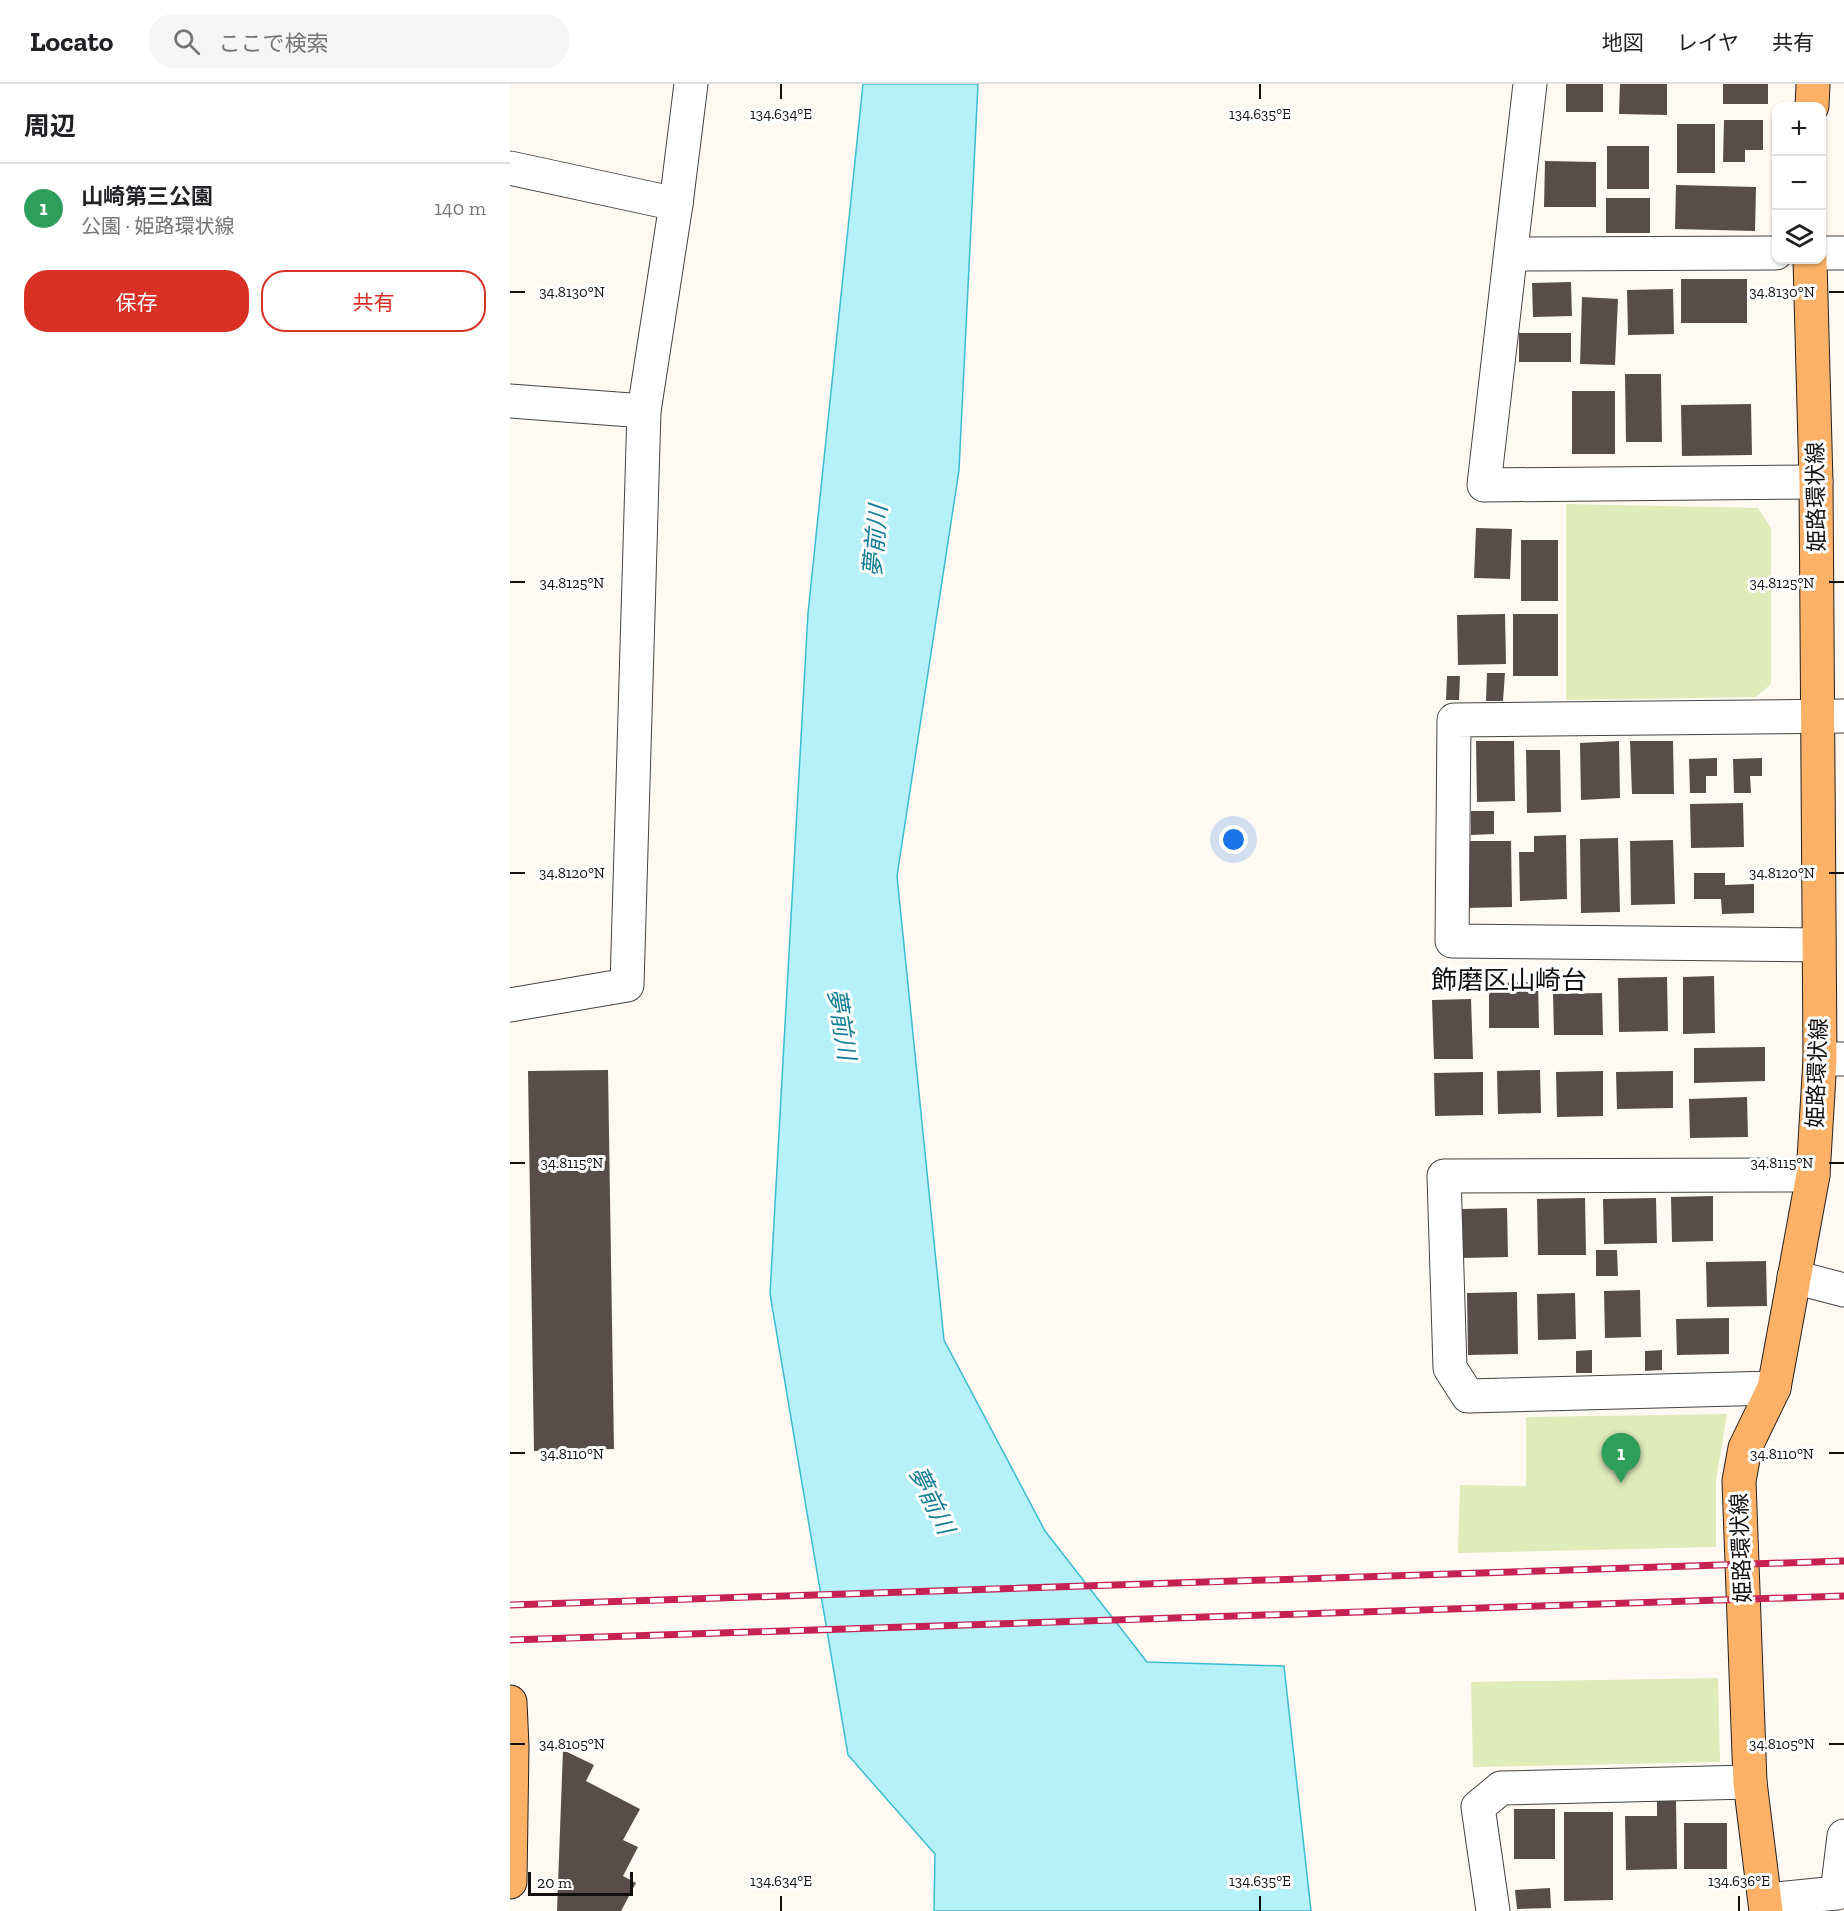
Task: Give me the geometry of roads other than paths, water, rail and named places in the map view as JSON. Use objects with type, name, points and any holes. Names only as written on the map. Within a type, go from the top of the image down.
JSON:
[{"type":"main road","points":[[1812,102],[1813,84]]},
{"type":"main road","name":"姫路環状線","points":[[1766,1905],[1750,1782],[1738,1481],[1745,1448],[1774,1388],[1832,1059],[1818,945],[1831,716],[1816,482],[1810,264]]},
{"type":"main road","points":[[510,1702],[512,1746],[510,1882]]},
{"type":"street","points":[[510,1005],[627,985],[644,411],[676,204],[691,84]]},
{"type":"street","points":[[1530,84],[1484,485],[1816,482]]},
{"type":"street","points":[[510,168],[676,204]]},
{"type":"street","points":[[1510,254],[1772,253]]},
{"type":"street","points":[[1826,253],[1844,253]]},
{"type":"street","points":[[510,401],[644,411]]},
{"type":"street","points":[[1818,945],[1452,941],[1454,720],[1831,716]]},
{"type":"street","points":[[1774,1388],[1468,1396],[1450,1368],[1444,1176],[1813,1175]]},
{"type":"street","points":[[1794,1278],[1844,1290]]},
{"type":"street","points":[[1493,1911],[1478,1807],[1502,1788],[1750,1782]]},
{"type":"street","points":[[1766,1905],[1837,1902],[1844,1836]]},
{"type":"water","name":"夢前川","points":[[863,84],[978,84],[959,470],[897,876],[944,1340],[1045,1531],[1147,1662],[1284,1666],[1311,1911],[934,1911],[935,1854],[848,1755],[770,1294],[808,613]]},
{"type":"railway","points":[[510,1605],[1844,1561]]},
{"type":"railway","points":[[510,1640],[1844,1596]]},
{"type":"place","name":"山崎第三公園","points":[[1621,1483]]},
{"type":"district","name":"飾磨区山崎台","points":[[1509,980]]}]
